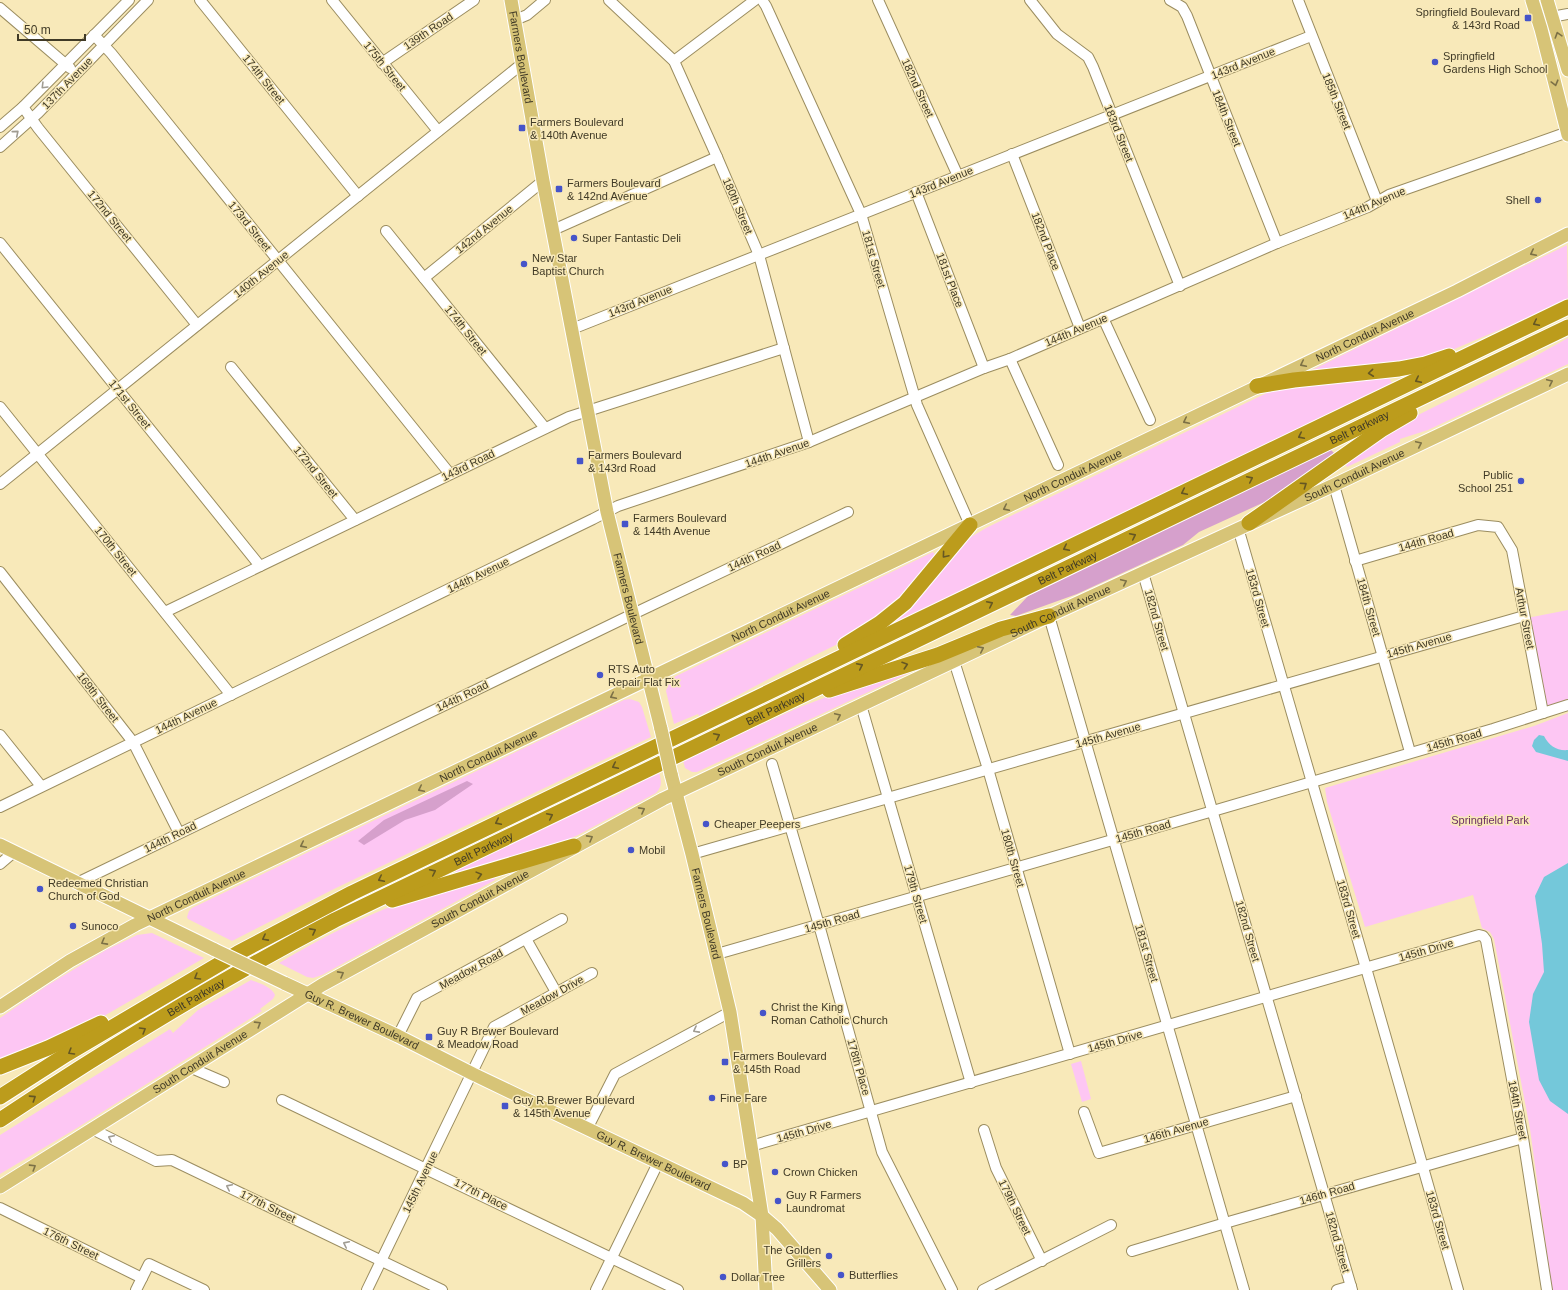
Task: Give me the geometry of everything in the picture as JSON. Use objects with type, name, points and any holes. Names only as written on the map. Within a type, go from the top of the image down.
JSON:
[{"type":"highway","name":"Belt Parkway","points":[[0,1096],[84,1044],[238,953],[346,896],[750,700],[1568,308]]},
{"type":"highway","name":"Belt Parkway","points":[[0,1120],[181,1006],[271,954],[335,920],[1568,327]]},
{"type":"highway","points":[[1257,386],[1298,379],[1374,373],[1413,367],[1504,338]]},
{"type":"highway","points":[[1244,526],[1388,426],[1450,393],[1508,356]]},
{"type":"highway","points":[[750,700],[856,638],[890,616],[912,595],[970,525]]},
{"type":"highway","points":[[775,708],[938,655],[1001,629],[1049,616]]},
{"type":"highway","points":[[335,920],[427,889],[520,864],[574,846]]},
{"type":"highway","points":[[0,1067],[48,1048],[177,989]]},
{"type":"main road","name":"Farmers Boulevard","points":[[511,0],[587,412],[607,512],[717,954],[730,1012],[762,1216],[766,1290]]},
{"type":"main road","points":[[1532,0],[1568,133]]},
{"type":"main road","points":[[1547,0],[1568,70]]},
{"type":"main road","name":"North Conduit Avenue","points":[[0,1007],[70,961],[151,918],[1485,277],[1568,234]]},
{"type":"main road","name":"South Conduit Avenue","points":[[0,1187],[307,994],[574,846],[676,792],[1049,616],[1334,485],[1568,374]]},
{"type":"main road","name":"Guy R. Brewer Boulevard","points":[[0,845],[737,1200],[762,1216],[777,1229],[830,1290]]},
{"type":"street","name":"137th Avenue","points":[[0,127],[23,107],[128,0]]},
{"type":"street","name":"137th Avenue","points":[[0,147],[31,120],[148,0]]},
{"type":"street","name":"174th Street","points":[[200,0],[358,196]]},
{"type":"street","name":"175th Street","points":[[332,0],[438,131]]},
{"type":"street","name":"139th Road","points":[[382,62],[474,0]]},
{"type":"street","points":[[515,20],[527,15],[545,0]]},
{"type":"street","name":"180th Street","points":[[609,0],[674,61],[718,157],[759,254],[809,442]]},
{"type":"street","points":[[674,61],[755,0]]},
{"type":"street","name":"181st Street","points":[[762,0],[861,214],[914,398],[970,525]]},
{"type":"street","name":"182nd Street","points":[[878,0],[958,176]]},
{"type":"street","name":"183rd Street","points":[[1030,0],[1057,34],[1088,57],[1180,286]]},
{"type":"street","name":"184th Street","points":[[1170,0],[1182,7],[1277,243]]},
{"type":"street","name":"185th Street","points":[[1298,0],[1377,201]]},
{"type":"street","points":[[0,8],[77,74]]},
{"type":"street","points":[[1538,19],[1568,14]]},
{"type":"street","name":"173rd Street","points":[[94,35],[105,45],[450,474]]},
{"type":"street","name":"143rd Avenue","points":[[572,329],[1311,36]]},
{"type":"street","name":"140th Avenue","points":[[0,484],[522,63]]},
{"type":"street","name":"172nd Street","points":[[23,107],[31,120],[198,325]]},
{"type":"street","name":"144th Avenue","points":[[0,807],[618,506],[809,442],[984,368],[1010,359],[1277,243],[1368,207],[1395,193],[1568,133]]},
{"type":"street","name":"182nd Place","points":[[1012,154],[1080,328]]},
{"type":"street","points":[[553,230],[718,157]]},
{"type":"street","name":"142nd Avenue","points":[[424,278],[544,181]]},
{"type":"street","name":"181st Place","points":[[916,192],[984,368]]},
{"type":"street","name":"174th Street","points":[[386,231],[545,428]]},
{"type":"street","name":"171st Street","points":[[0,243],[260,566]]},
{"type":"street","points":[[1103,318],[1150,420]]},
{"type":"street","name":"143rd Road","points":[[165,612],[545,428],[587,412],[784,348]]},
{"type":"street","points":[[1010,359],[1058,465]]},
{"type":"street","name":"172nd Street","points":[[232,367],[355,520]]},
{"type":"street","name":"170th Street","points":[[0,407],[231,694]]},
{"type":"street","name":"184th Street","points":[[1334,485],[1410,752]]},
{"type":"street","name":"144th Road","points":[[77,883],[632,614],[848,512]]},
{"type":"street","name":"144th Road","points":[[1355,561],[1478,525],[1498,527]]},
{"type":"street","name":"183rd Street","points":[[1244,526],[1284,684],[1458,1290]]},
{"type":"street","name":"Arthur Street","points":[[1498,527],[1512,550],[1543,713]]},
{"type":"street","name":"169th Street","points":[[0,572],[133,742],[179,833]]},
{"type":"street","name":"182nd Street","points":[[1144,573],[1351,1288]]},
{"type":"street","name":"181st Street","points":[[1049,616],[1244,1290]]},
{"type":"street","name":"145th Avenue","points":[[692,854],[988,770],[1382,655],[1524,616]]},
{"type":"street","name":"180th Street","points":[[954,661],[988,770],[1070,1054]]},
{"type":"street","name":"145th Road","points":[[717,954],[1115,840],[1568,705]]},
{"type":"street","name":"179th Street","points":[[861,706],[889,797],[971,1083]]},
{"type":"street","points":[[0,735],[41,786]]},
{"type":"street","name":"178th Place","points":[[772,764],[819,924],[872,1111],[882,1152],[952,1290]]},
{"type":"street","points":[[0,864],[14,852]]},
{"type":"street","name":"Meadow Road","points":[[398,1036],[418,998],[562,919]]},
{"type":"street","name":"184th Street","points":[[1479,935],[1483,936],[1486,940],[1523,1138],[1547,1290]]},
{"type":"street","name":"145th Drive","points":[[751,1146],[1479,935]]},
{"type":"street","points":[[526,939],[556,992]]},
{"type":"street","name":"Meadow Drive","points":[[473,1074],[494,1027],[592,972]]},
{"type":"street","points":[[587,1128],[615,1074],[730,1012]]},
{"type":"street","points":[[189,1067],[224,1082]]},
{"type":"street","name":"145th Avenue","points":[[367,1290],[473,1074]]},
{"type":"street","name":"146th Avenue","points":[[1084,1112],[1099,1153],[1296,1096]]},
{"type":"street","name":"177th Place","points":[[282,1100],[678,1290]]},
{"type":"street","name":"177th Street","points":[[92,1129],[156,1161],[172,1160],[442,1290]]},
{"type":"street","name":"179th Street","points":[[984,1130],[996,1168],[1042,1261]]},
{"type":"street","name":"146th Road","points":[[1132,1251],[1324,1194],[1523,1138]]},
{"type":"street","points":[[596,1290],[658,1163]]},
{"type":"street","name":"176th Street","points":[[0,1208],[142,1278]]},
{"type":"street","points":[[983,1290],[1111,1225]]},
{"type":"street","points":[[136,1290],[149,1264],[204,1290]]},
{"type":"street","points":[[1337,1290],[1351,1288]]},
{"type":"green space","points":[[1567,245],[1568,298],[1548,309],[1452,350],[1419,362],[1314,372],[1312,370]]},
{"type":"green space","points":[[1568,338],[1568,364],[1428,430],[1400,439],[1400,442],[1347,467],[1345,463],[1410,419],[1532,358]]},
{"type":"green space","points":[[1389,378],[1392,383],[886,628],[966,540],[986,528],[1275,389],[1299,383]]},
{"type":"green space","points":[[933,552],[937,558],[903,599],[846,640],[699,716],[698,714],[674,724],[666,691],[672,678]]},
{"type":"green space","points":[[1568,610],[1568,699],[1547,706],[1527,618]]},
{"type":"green space","points":[[924,666],[697,772],[692,772],[685,768],[683,760],[800,707],[853,687]]},
{"type":"green space","points":[[630,699],[639,702],[642,707],[651,737],[334,889],[232,941],[188,919],[187,917],[192,908],[624,700]]},
{"type":"green space","name":"Springfield Park","points":[[1568,713],[1568,1290],[1552,1290],[1530,1129],[1494,939],[1490,932],[1482,928],[1473,895],[1365,927],[1327,802],[1325,788],[1534,726]]},
{"type":"green space","points":[[659,772],[661,785],[656,793],[578,835],[558,844],[546,846],[547,851],[461,874],[455,873],[456,870],[611,795],[612,798]]},
{"type":"green space","points":[[495,877],[495,880],[322,975],[313,978],[307,977],[279,963],[344,928],[394,905],[432,893]]},
{"type":"green space","points":[[152,933],[204,958],[92,1023],[0,1063],[0,1018],[48,985],[106,950],[137,935]]},
{"type":"green space","points":[[251,980],[268,988],[275,995],[273,999],[260,1009],[262,1011],[77,1128],[0,1174],[0,1135],[170,1029],[173,1033],[198,1010]]},
{"type":"green space","points":[[1081,1061],[1091,1099],[1082,1102],[1071,1064]]},
{"type":"shaded area","points":[[1330,449],[1335,455],[1269,500],[1199,532],[1183,545],[1077,594],[1016,616],[1010,615],[1028,596]]},
{"type":"shaded area","points":[[467,781],[473,784],[435,810],[405,820],[364,845],[358,841],[384,820]]},
{"type":"water","points":[[1539,735],[1544,736],[1548,743],[1554,747],[1560,750],[1568,750],[1568,761],[1536,752],[1532,746],[1534,740]]},
{"type":"water","points":[[1568,863],[1568,1114],[1550,1101],[1539,1080],[1529,1022],[1533,994],[1544,972],[1542,944],[1535,896],[1544,877]]},
{"type":"place","name":"Springfield Boulevard & 143rd Road","points":[[1528,18]]},
{"type":"place","name":"Springfield Gardens High School","points":[[1435,62]]},
{"type":"place","name":"Farmers Boulevard & 140th Avenue","points":[[522,128]]},
{"type":"place","name":"Farmers Boulevard & 142nd Avenue","points":[[559,189]]},
{"type":"place","name":"Shell","points":[[1538,200]]},
{"type":"place","name":"Super Fantastic Deli","points":[[574,238]]},
{"type":"place","name":"New Star Baptist Church","points":[[524,264]]},
{"type":"place","name":"Farmers Boulevard & 143rd Road","points":[[580,461]]},
{"type":"place","name":"Public School 251","points":[[1521,481]]},
{"type":"place","name":"Farmers Boulevard & 144th Avenue","points":[[625,524]]},
{"type":"place","name":"RTS Auto Repair Flat Fix","points":[[600,675]]},
{"type":"place","name":"Cheaper Peepers","points":[[706,824]]},
{"type":"place","name":"Mobil","points":[[631,850]]},
{"type":"place","name":"Redeemed Christian Church of God","points":[[40,889]]},
{"type":"place","name":"Sunoco","points":[[73,926]]},
{"type":"place","name":"Christ the King Roman Catholic Church","points":[[763,1013]]},
{"type":"place","name":"Guy R Brewer Boulevard & Meadow Road","points":[[429,1037]]},
{"type":"place","name":"Farmers Boulevard & 145th Road","points":[[725,1062]]},
{"type":"place","name":"Fine Fare","points":[[712,1098]]},
{"type":"place","name":"Guy R Brewer Boulevard & 145th Avenue","points":[[505,1106]]},
{"type":"place","name":"BP","points":[[725,1164]]},
{"type":"place","name":"Crown Chicken","points":[[775,1172]]},
{"type":"place","name":"Guy R Farmers Laundromat","points":[[778,1201]]},
{"type":"place","name":"The Golden Grillers","points":[[829,1256]]},
{"type":"place","name":"Butterflies","points":[[841,1275]]},
{"type":"place","name":"Dollar Tree","points":[[723,1277]]}]
